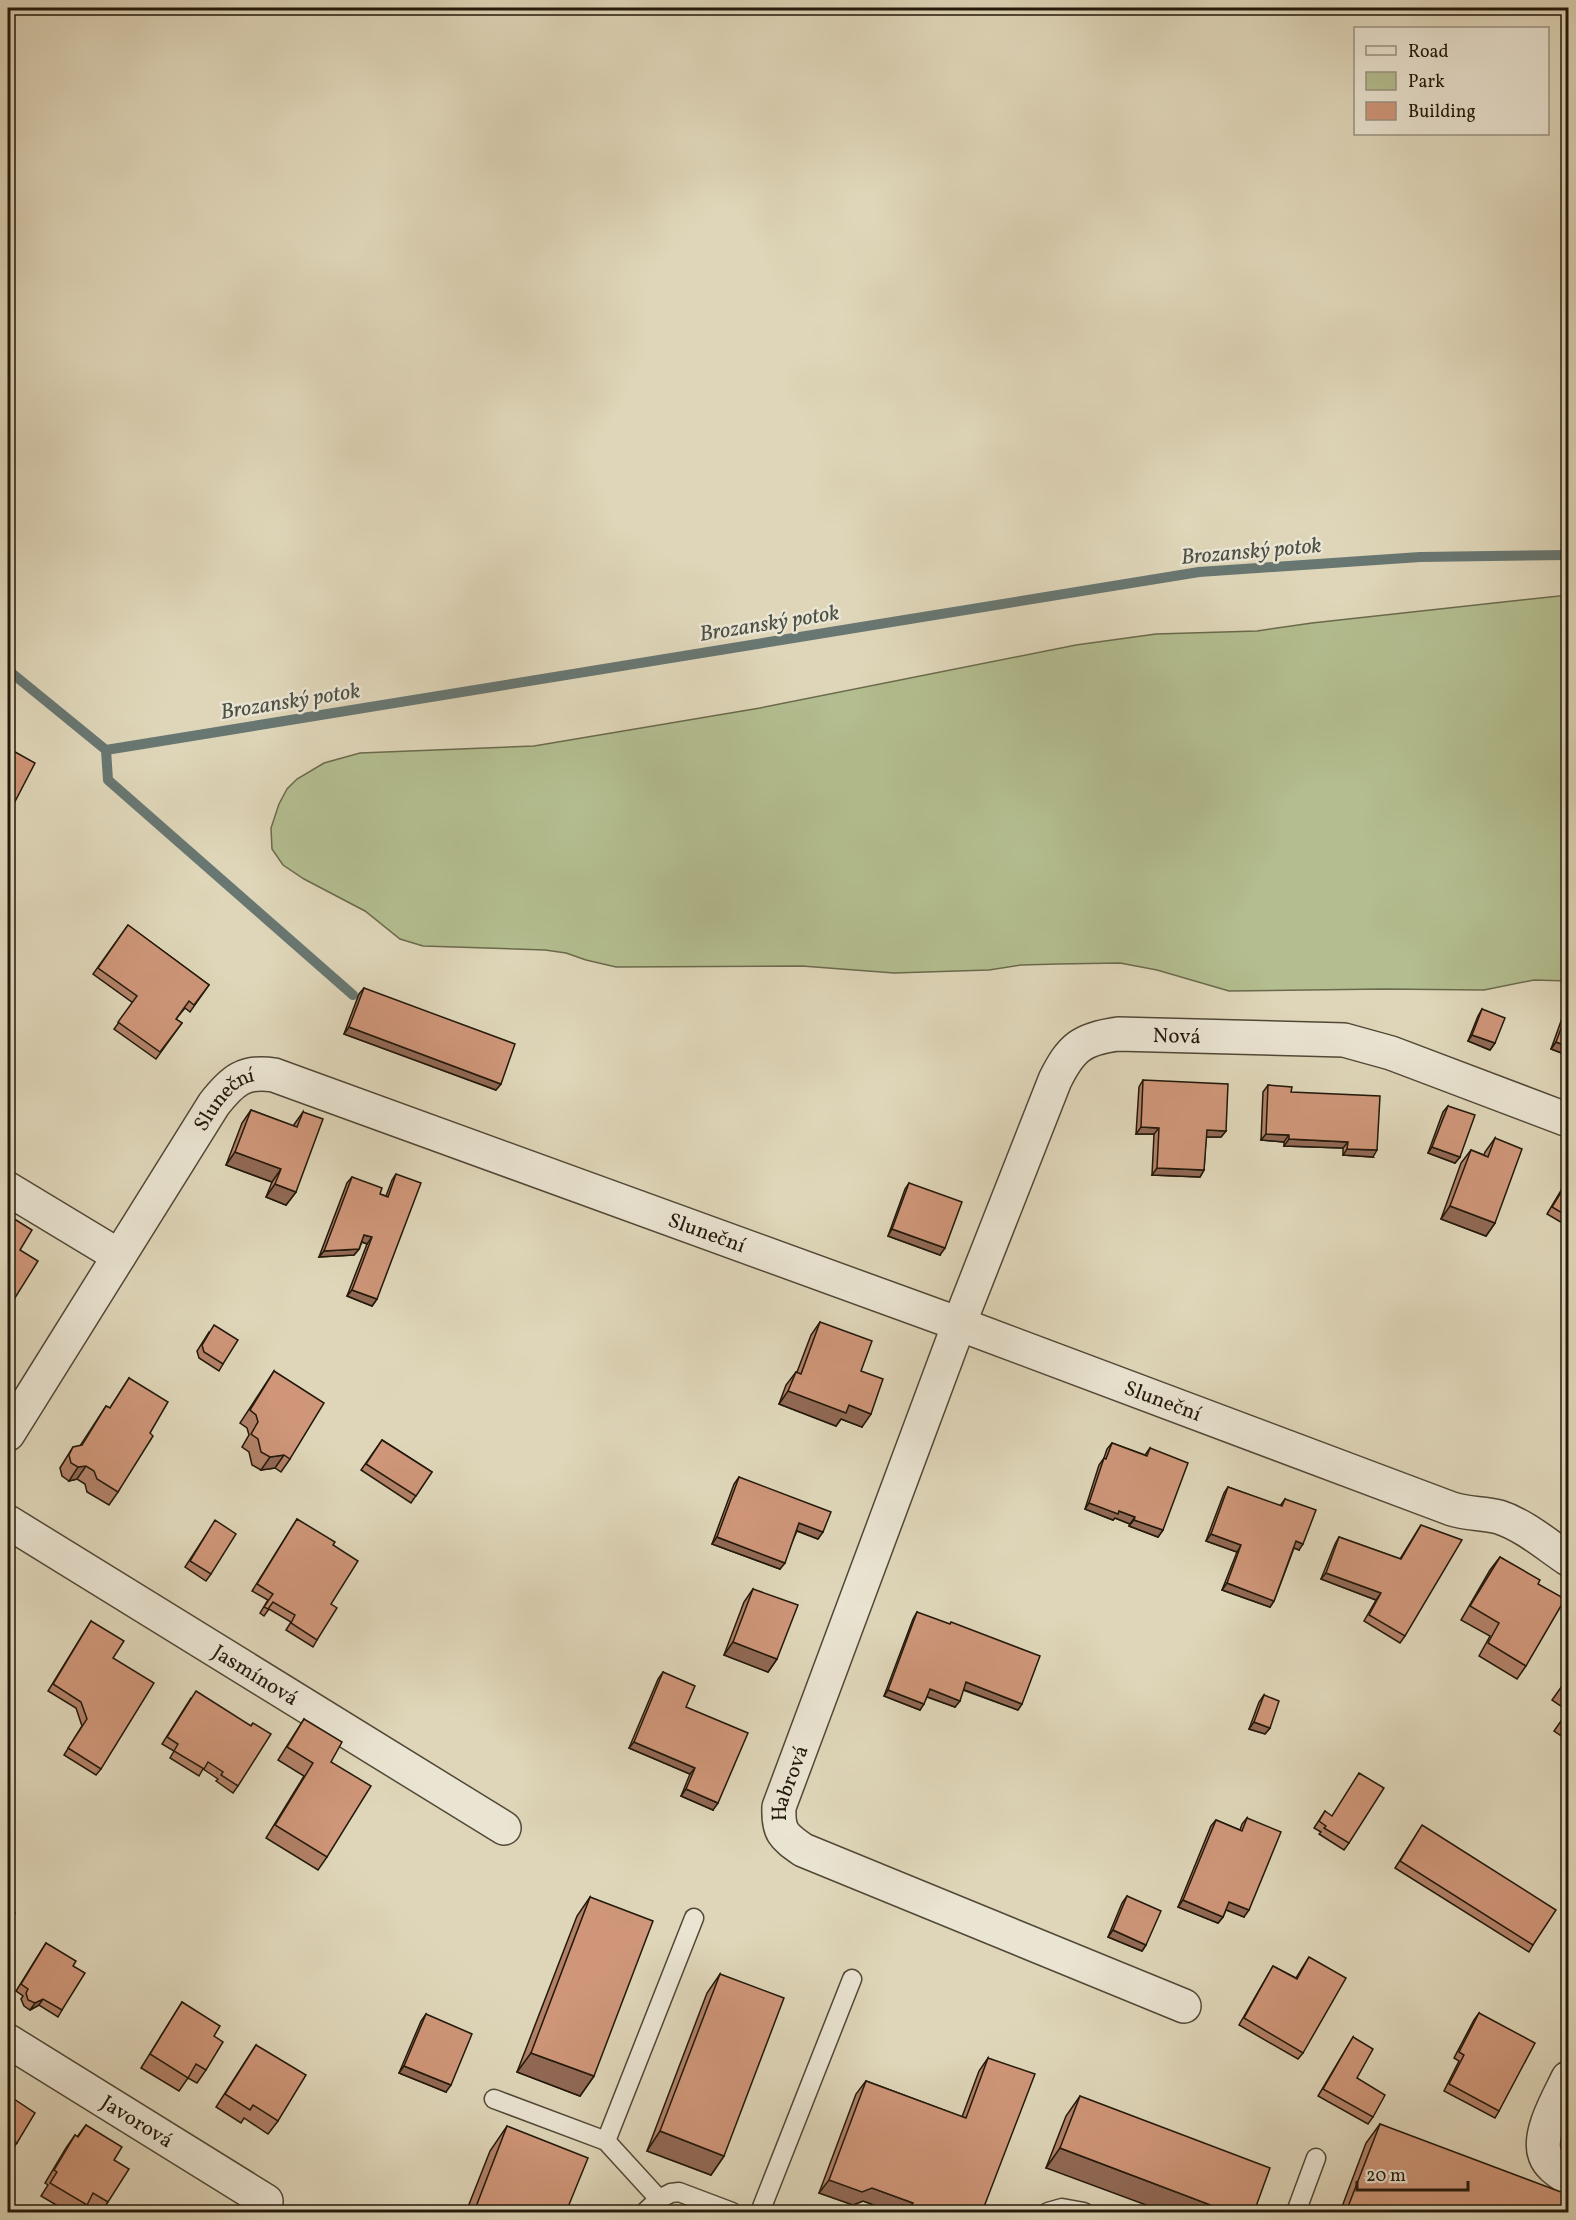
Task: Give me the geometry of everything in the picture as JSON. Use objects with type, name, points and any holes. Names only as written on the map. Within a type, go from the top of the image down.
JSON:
[{"type":"street","name":"Nová","points":[[959,1324],[1054,1080],[1065,1060],[1078,1045],[1097,1036],[1118,1034],[1344,1040],[1391,1053],[1569,1120]]},
{"type":"street","name":"Sluneční","points":[[8,1434],[214,1104],[228,1087],[243,1076],[258,1072],[274,1075],[959,1324],[1452,1509],[1464,1513],[1488,1514],[1502,1518],[1569,1559]]},
{"type":"street","points":[[8,1189],[118,1256]]},
{"type":"street","name":"Habrová","points":[[959,1324],[779,1807],[779,1826],[789,1840],[803,1850],[1184,2006]]},
{"type":"street","name":"Jasmínová","points":[[8,1522],[504,1828]]},
{"type":"street","name":"Javorová","points":[[8,2041],[266,2201]]},
{"type":"street","points":[[1568,2078],[1543,2139],[1545,2155],[1555,2170],[1569,2178]]},
{"type":"lane","points":[[606,2141],[694,1918]]},
{"type":"lane","points":[[760,2212],[852,1979]]},
{"type":"lane","points":[[494,2099],[606,2141],[659,2199]]},
{"type":"lane","points":[[1296,2212],[1316,2158]]},
{"type":"lane","points":[[645,2212],[659,2199],[679,2192],[732,2212]]},
{"type":"lane","points":[[1048,2212],[1062,2208],[1084,2212]]},
{"type":"green space","points":[[1568,595],[1568,981],[1534,980],[1484,990],[1229,991],[1157,970],[1120,963],[1021,965],[989,970],[894,973],[802,966],[616,967],[566,953],[545,950],[423,946],[400,939],[365,911],[304,879],[283,865],[272,849],[271,828],[287,789],[297,779],[324,763],[360,753],[534,746],[760,708],[1076,645],[1156,634],[1257,631]]},
{"type":"building","points":[[8,748],[35,763],[9,813],[8,813]]},
{"type":"building","points":[[128,925],[209,985],[194,1005],[189,1001],[176,1019],[182,1023],[160,1052],[118,1022],[137,996],[98,968]]},
{"type":"building","points":[[364,988],[515,1044],[501,1084],[349,1027]]},
{"type":"building","points":[[1569,1007],[1569,1047],[1556,1042]]},
{"type":"building","points":[[1482,1009],[1505,1018],[1495,1043],[1472,1035]]},
{"type":"building","points":[[1143,1080],[1228,1084],[1226,1131],[1207,1130],[1204,1170],[1157,1168],[1159,1128],[1141,1127]]},
{"type":"building","points":[[1268,1085],[1292,1087],[1291,1092],[1380,1096],[1377,1150],[1347,1149],[1348,1142],[1289,1139],[1289,1135],[1266,1134]]},
{"type":"building","points":[[1448,1106],[1475,1115],[1460,1157],[1432,1147]]},
{"type":"building","points":[[251,1110],[297,1127],[303,1112],[323,1119],[296,1192],[275,1184],[281,1169],[235,1152]]},
{"type":"building","points":[[1495,1138],[1522,1149],[1495,1223],[1450,1206],[1471,1150],[1488,1157]]},
{"type":"building","points":[[396,1174],[421,1183],[377,1299],[352,1290],[372,1237],[364,1235],[359,1249],[324,1251],[352,1177],[382,1188],[380,1194],[388,1197]]},
{"type":"building","points":[[1569,1179],[1569,1217],[1552,1207]]},
{"type":"building","points":[[909,1183],[962,1202],[945,1248],[892,1229]]},
{"type":"building","points":[[8,1215],[32,1230],[20,1250],[38,1261],[13,1301],[8,1298]]},
{"type":"building","points":[[820,1322],[872,1341],[861,1371],[883,1379],[871,1414],[849,1405],[846,1413],[788,1391],[796,1372],[801,1374]]},
{"type":"building","points":[[214,1325],[238,1340],[223,1364],[204,1352],[202,1345]]},
{"type":"building","points":[[274,1371],[324,1403],[290,1459],[284,1455],[270,1457],[261,1452],[258,1439],[251,1434],[258,1422],[256,1415],[250,1410]]},
{"type":"building","points":[[129,1378],[168,1402],[150,1433],[153,1436],[118,1492],[97,1479],[94,1471],[86,1466],[78,1467],[71,1463],[69,1455],[73,1447],[82,1445],[106,1406],[110,1408]]},
{"type":"building","points":[[382,1440],[432,1472],[416,1496],[366,1464]]},
{"type":"building","points":[[1112,1443],[1147,1456],[1150,1448],[1188,1463],[1163,1530],[1134,1520],[1135,1517],[1119,1511],[1118,1514],[1089,1503],[1104,1458],[1106,1459]]},
{"type":"building","points":[[739,1477],[831,1512],[823,1532],[799,1523],[785,1563],[717,1537]]},
{"type":"building","points":[[1228,1487],[1282,1506],[1285,1499],[1316,1510],[1303,1544],[1296,1541],[1274,1601],[1227,1583],[1241,1545],[1211,1534]]},
{"type":"building","points":[[297,1519],[335,1542],[333,1545],[358,1561],[331,1604],[337,1608],[317,1640],[291,1623],[295,1615],[273,1602],[268,1609],[264,1607],[273,1594],[257,1584]]},
{"type":"building","points":[[215,1520],[236,1534],[211,1574],[190,1561]]},
{"type":"building","points":[[1421,1525],[1462,1540],[1405,1636],[1369,1615],[1381,1593],[1326,1573],[1339,1537],[1401,1559]]},
{"type":"building","points":[[1500,1557],[1540,1580],[1538,1584],[1565,1599],[1526,1666],[1488,1643],[1499,1623],[1470,1606]]},
{"type":"building","points":[[753,1589],[798,1605],[777,1659],[733,1642]]},
{"type":"building","points":[[917,1612],[950,1624],[951,1622],[1040,1656],[1022,1704],[966,1682],[960,1701],[930,1689],[924,1704],[888,1690]]},
{"type":"building","points":[[91,1621],[124,1641],[113,1658],[154,1683],[101,1769],[68,1748],[87,1719],[81,1702],[53,1684]]},
{"type":"building","points":[[663,1672],[695,1686],[686,1707],[748,1733],[718,1803],[686,1789],[695,1768],[634,1742]]},
{"type":"building","points":[[1569,1676],[1569,1692],[1561,1687]]},
{"type":"building","points":[[196,1691],[251,1726],[253,1723],[271,1734],[238,1786],[221,1775],[223,1772],[208,1762],[204,1769],[174,1751],[178,1744],[167,1737]]},
{"type":"building","points":[[1264,1695],[1279,1701],[1270,1728],[1254,1722]]},
{"type":"building","points":[[1569,1710],[1569,1721],[1563,1718]]},
{"type":"building","points":[[304,1719],[342,1742],[331,1762],[371,1786],[327,1857],[275,1825],[313,1763],[287,1747]]},
{"type":"building","points":[[1359,1773],[1384,1788],[1349,1843],[1324,1828],[1326,1826],[1319,1821],[1325,1811],[1332,1816]]},
{"type":"building","points":[[1247,1818],[1281,1832],[1249,1910],[1229,1902],[1223,1917],[1183,1900],[1216,1820],[1242,1831]]},
{"type":"building","points":[[1422,1825],[1556,1910],[1533,1945],[1400,1861]]},
{"type":"building","points":[[1127,1896],[1161,1911],[1146,1945],[1113,1930]]},
{"type":"building","points":[[590,1897],[653,1921],[594,2076],[531,2053]]},
{"type":"building","points":[[8,1909],[15,1913],[8,1926]]},
{"type":"building","points":[[46,1943],[76,1961],[73,1966],[85,1973],[62,2010],[43,1999],[35,2003],[28,2000],[26,1993],[28,1989],[21,1984]]},
{"type":"building","points":[[1309,1957],[1346,1978],[1303,2053],[1244,2018],[1273,1966],[1297,1979]]},
{"type":"building","points":[[720,1974],[784,1998],[724,2156],[660,2131]]},
{"type":"building","points":[[182,2002],[220,2026],[214,2036],[223,2042],[206,2070],[196,2064],[188,2078],[150,2054]]},
{"type":"building","points":[[1479,2013],[1535,2043],[1499,2111],[1449,2084],[1464,2055],[1459,2052]]},
{"type":"building","points":[[426,2014],[472,2034],[451,2085],[404,2066]]},
{"type":"building","points":[[1353,2037],[1373,2049],[1357,2078],[1385,2095],[1373,2117],[1323,2089]]},
{"type":"building","points":[[256,2045],[306,2075],[278,2121],[253,2105],[250,2110],[225,2094]]},
{"type":"building","points":[[988,2058],[1035,2074],[982,2212],[916,2212],[910,2210],[913,2203],[872,2188],[862,2192],[829,2180],[866,2081],[966,2118]]},
{"type":"building","points":[[8,2095],[35,2113],[17,2143],[8,2137]]},
{"type":"building","points":[[1080,2096],[1270,2168],[1254,2212],[1229,2212],[1060,2148]]},
{"type":"building","points":[[1380,2124],[1569,2195],[1569,2212],[1346,2212]]},
{"type":"building","points":[[86,2125],[122,2147],[114,2160],[129,2169],[108,2202],[93,2193],[87,2205],[50,2183],[57,2172],[54,2170],[75,2135],[78,2137]]},
{"type":"building","points":[[507,2126],[588,2158],[566,2212],[474,2212]]},
{"type":"waterway","name":"Brozanský potok","points":[[8,670],[106,750],[1199,572],[1420,557],[1568,555]]},
{"type":"waterway","points":[[106,750],[108,780],[353,995]]}]
